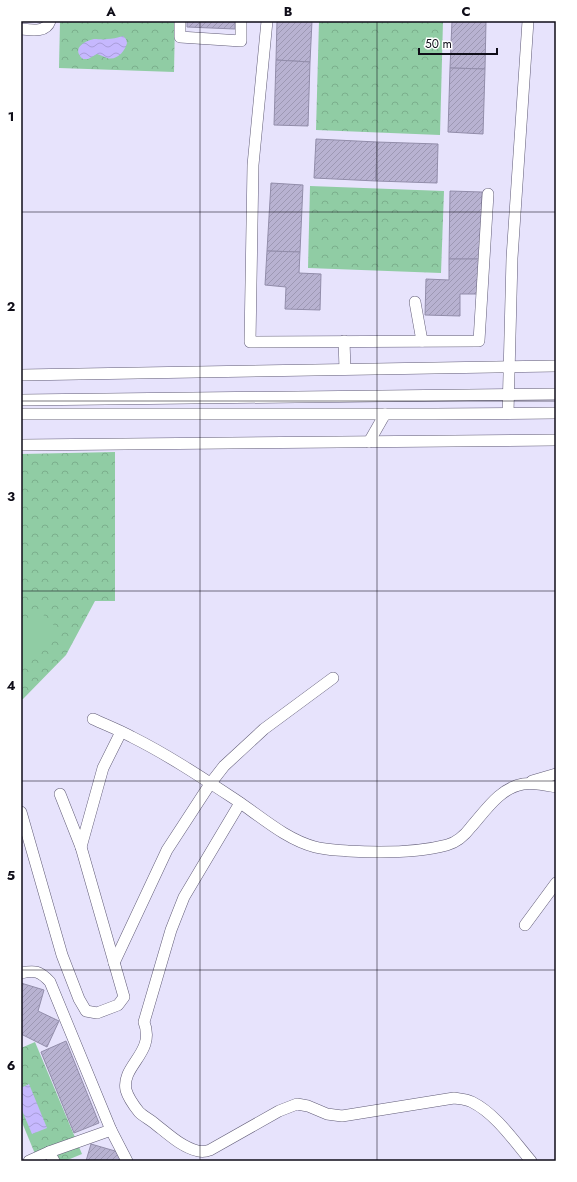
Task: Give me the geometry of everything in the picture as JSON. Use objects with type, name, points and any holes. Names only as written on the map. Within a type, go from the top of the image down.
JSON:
[{"type":"street","points":[[21,29],[41,29],[50,24],[50,21]]},
{"type":"street","points":[[180,21],[180,37],[240,40],[241,21]]},
{"type":"street","points":[[267,21],[253,165],[250,342],[479,341],[488,194]]},
{"type":"street","points":[[508,413],[512,258],[528,21]]},
{"type":"street","points":[[415,302],[422,341]]},
{"type":"street","points":[[344,341],[345,370]]},
{"type":"street","points":[[21,375],[556,366]]},
{"type":"street","points":[[21,400],[556,394]]},
{"type":"street","points":[[21,414],[385,414],[556,412]]},
{"type":"street","points":[[372,436],[385,414]]},
{"type":"street","points":[[21,445],[372,436],[556,440]]},
{"type":"street","points":[[114,963],[168,850],[210,784],[224,766],[264,729],[333,678]]},
{"type":"street","points":[[93,719],[131,736],[175,761],[300,842],[331,850],[377,852],[432,849],[450,844],[463,837],[501,793],[512,787],[556,774]]},
{"type":"street","points":[[81,847],[103,768],[121,732]]},
{"type":"street","points":[[524,783],[542,784],[556,787]]},
{"type":"street","points":[[21,812],[62,955],[79,999],[86,1012],[98,1013],[118,1005],[124,997],[81,847],[60,794]]},
{"type":"street","points":[[240,803],[184,897],[171,930],[144,1022],[147,1039],[130,1071],[127,1082],[126,1091],[140,1112],[184,1145],[198,1152],[204,1152],[279,1111],[296,1104],[308,1106],[327,1114],[342,1116],[454,1098],[464,1099],[481,1107],[497,1121],[531,1161]]},
{"type":"street","points":[[525,925],[556,883]]},
{"type":"street","points":[[21,973],[30,971],[37,972],[42,974],[50,982],[111,1130],[127,1161]]},
{"type":"street","points":[[29,1161],[51,1157],[111,1130]]},
{"type":"green space","points":[[60,21],[175,21],[174,72],[59,68]]},
{"type":"green space","points":[[319,21],[443,21],[440,135],[316,130]]},
{"type":"green space","points":[[310,186],[444,191],[441,273],[308,268]]},
{"type":"green space","points":[[115,452],[115,601],[95,601],[66,655],[23,699],[21,699],[21,454]]},
{"type":"green space","points":[[37,609],[58,629],[21,665],[21,625]]},
{"type":"green space","points":[[35,1042],[82,1154],[65,1161],[38,1161],[21,1120],[21,1048]]},
{"type":"water","points":[[123,36],[127,43],[120,55],[117,57],[111,59],[97,54],[88,59],[83,59],[78,52],[80,46],[90,40],[111,39]]},
{"type":"water","points":[[29,1084],[47,1128],[32,1134],[21,1108],[21,1088]]},
{"type":"building","points":[[187,21],[235,21],[235,29],[187,27]]},
{"type":"building","points":[[277,21],[312,21],[310,62],[276,60]]},
{"type":"building","points":[[452,21],[486,21],[485,69],[450,68]]},
{"type":"building","points":[[276,60],[310,62],[308,126],[274,125]]},
{"type":"building","points":[[450,68],[485,69],[483,134],[448,132]]},
{"type":"building","points":[[316,139],[377,142],[376,181],[314,178]]},
{"type":"building","points":[[377,142],[438,144],[437,183],[376,181]]},
{"type":"building","points":[[271,183],[303,185],[300,252],[267,251]]},
{"type":"building","points":[[450,191],[482,192],[482,259],[449,259]]},
{"type":"building","points":[[267,251],[300,252],[299,273],[321,274],[320,310],[285,309],[286,287],[265,285]]},
{"type":"building","points":[[449,259],[482,259],[481,294],[460,294],[460,316],[425,315],[426,279],[449,280]]},
{"type":"building","points":[[21,983],[44,990],[38,1011],[59,1021],[47,1047],[21,1034]]},
{"type":"building","points":[[66,1041],[99,1123],[74,1133],[41,1052]]},
{"type":"building","points":[[91,1144],[122,1153],[120,1161],[86,1161]]}]
